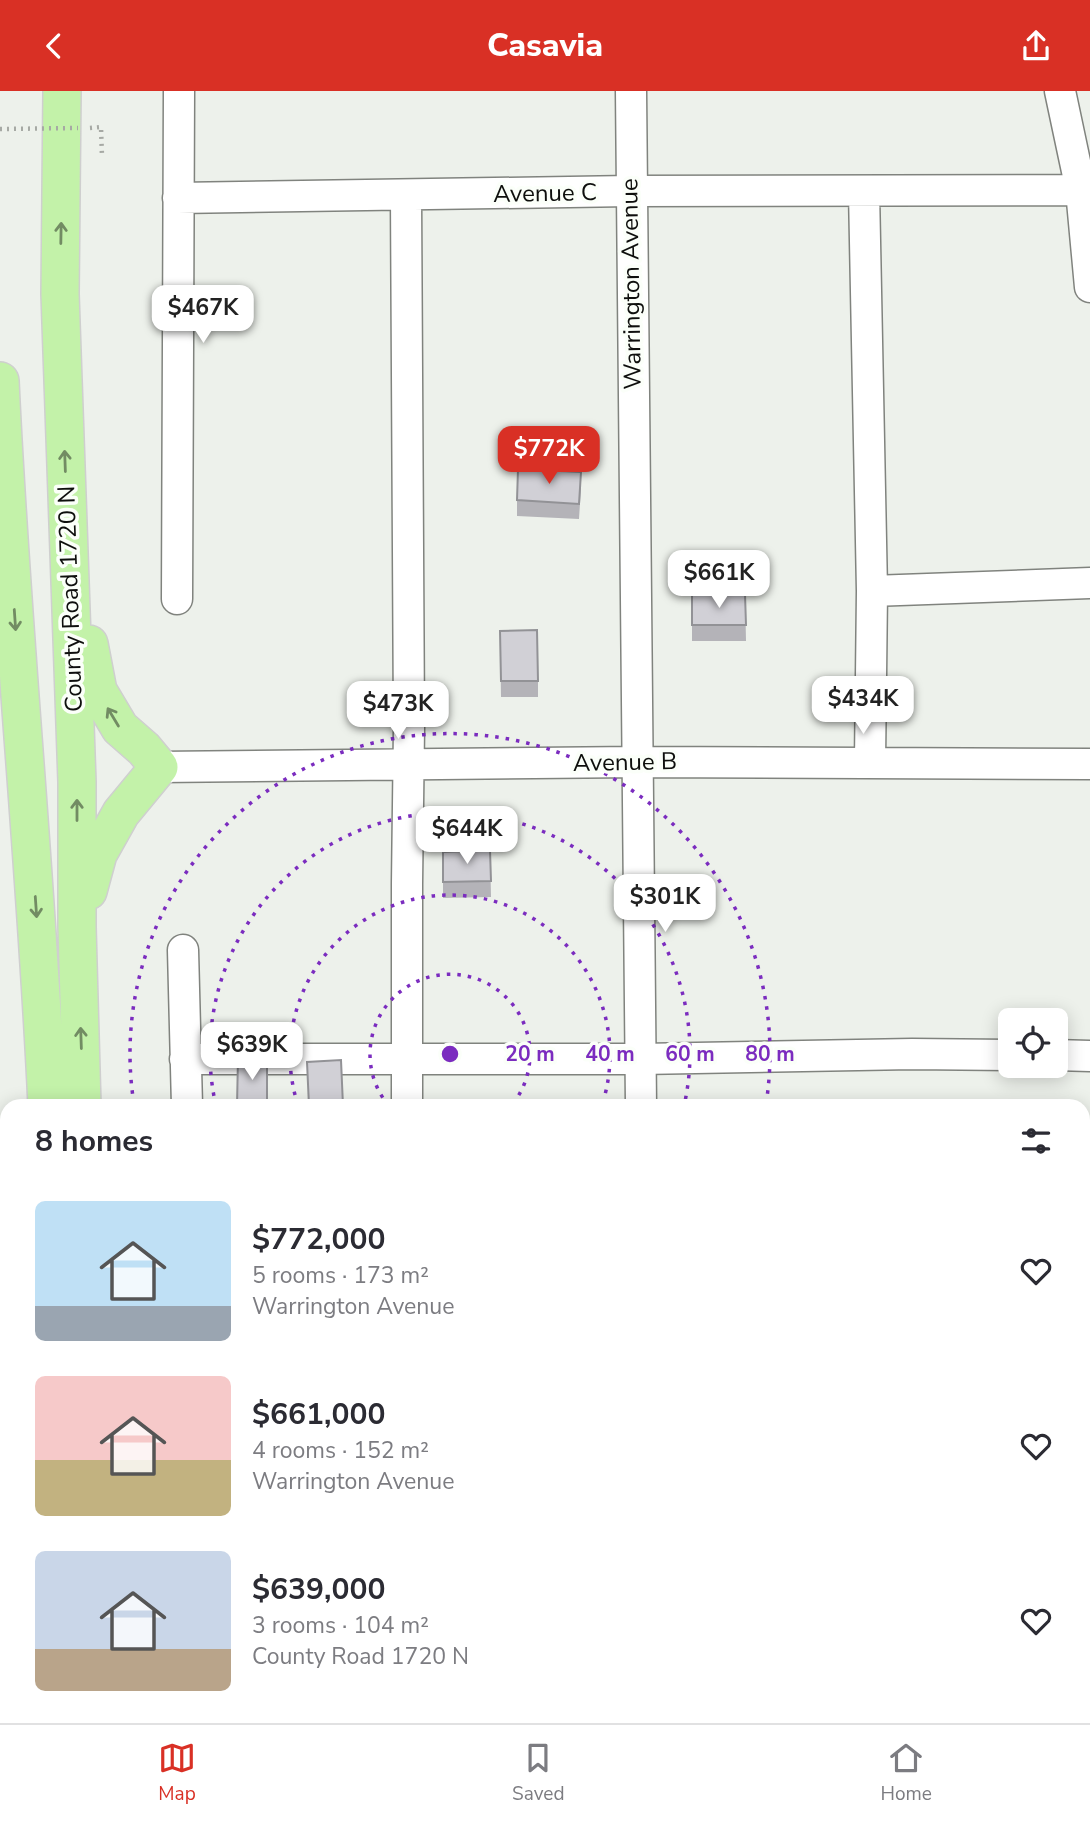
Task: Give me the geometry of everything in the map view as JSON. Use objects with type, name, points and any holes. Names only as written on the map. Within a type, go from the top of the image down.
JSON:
[{"type":"main road","name":"County Road 1720 N","points":[[62,91],[60,294],[77,782],[77,927],[82,1099]]},
{"type":"main road","points":[[0,381],[2,490],[31,839],[47,1099]]},
{"type":"main road","points":[[67,533],[98,691],[120,728],[144,749],[159,767],[121,813],[98,854],[77,927]]},
{"type":"main road","points":[[0,749],[31,839]]},
{"type":"street","points":[[177,599],[179,91]]},
{"type":"street","name":"Warrington Avenue","points":[[631,91],[641,1099]]},
{"type":"street","points":[[1060,91],[1085,190],[1090,286]]},
{"type":"street","name":"Avenue C","points":[[178,198],[630,191],[1085,190]]},
{"type":"street","points":[[864,191],[872,591],[870,761]]},
{"type":"street","points":[[406,196],[409,766],[407,1099]]},
{"type":"street","points":[[872,591],[1090,583]]},
{"type":"street","name":"Avenue B","points":[[159,767],[870,761],[1090,764]]},
{"type":"street","points":[[183,950],[187,1099]]},
{"type":"street","points":[[186,1059],[641,1059],[998,1055]]},
{"type":"street","points":[[1068,1055],[1090,1056]]},
{"type":"path","points":[[101,127],[102,157]]},
{"type":"path","points":[[0,129],[78,128]]},
{"type":"building","points":[[518,469],[581,472],[579,504],[517,500]]},
{"type":"building","points":[[692,594],[745,594],[746,625],[692,625]]},
{"type":"building","points":[[537,630],[538,681],[501,681],[500,631]]},
{"type":"building","points":[[490,850],[491,881],[443,882],[443,852]]},
{"type":"building","points":[[238,1057],[267,1058],[267,1099],[237,1099]]},
{"type":"building","points":[[341,1060],[343,1099],[309,1099],[307,1062]]}]
